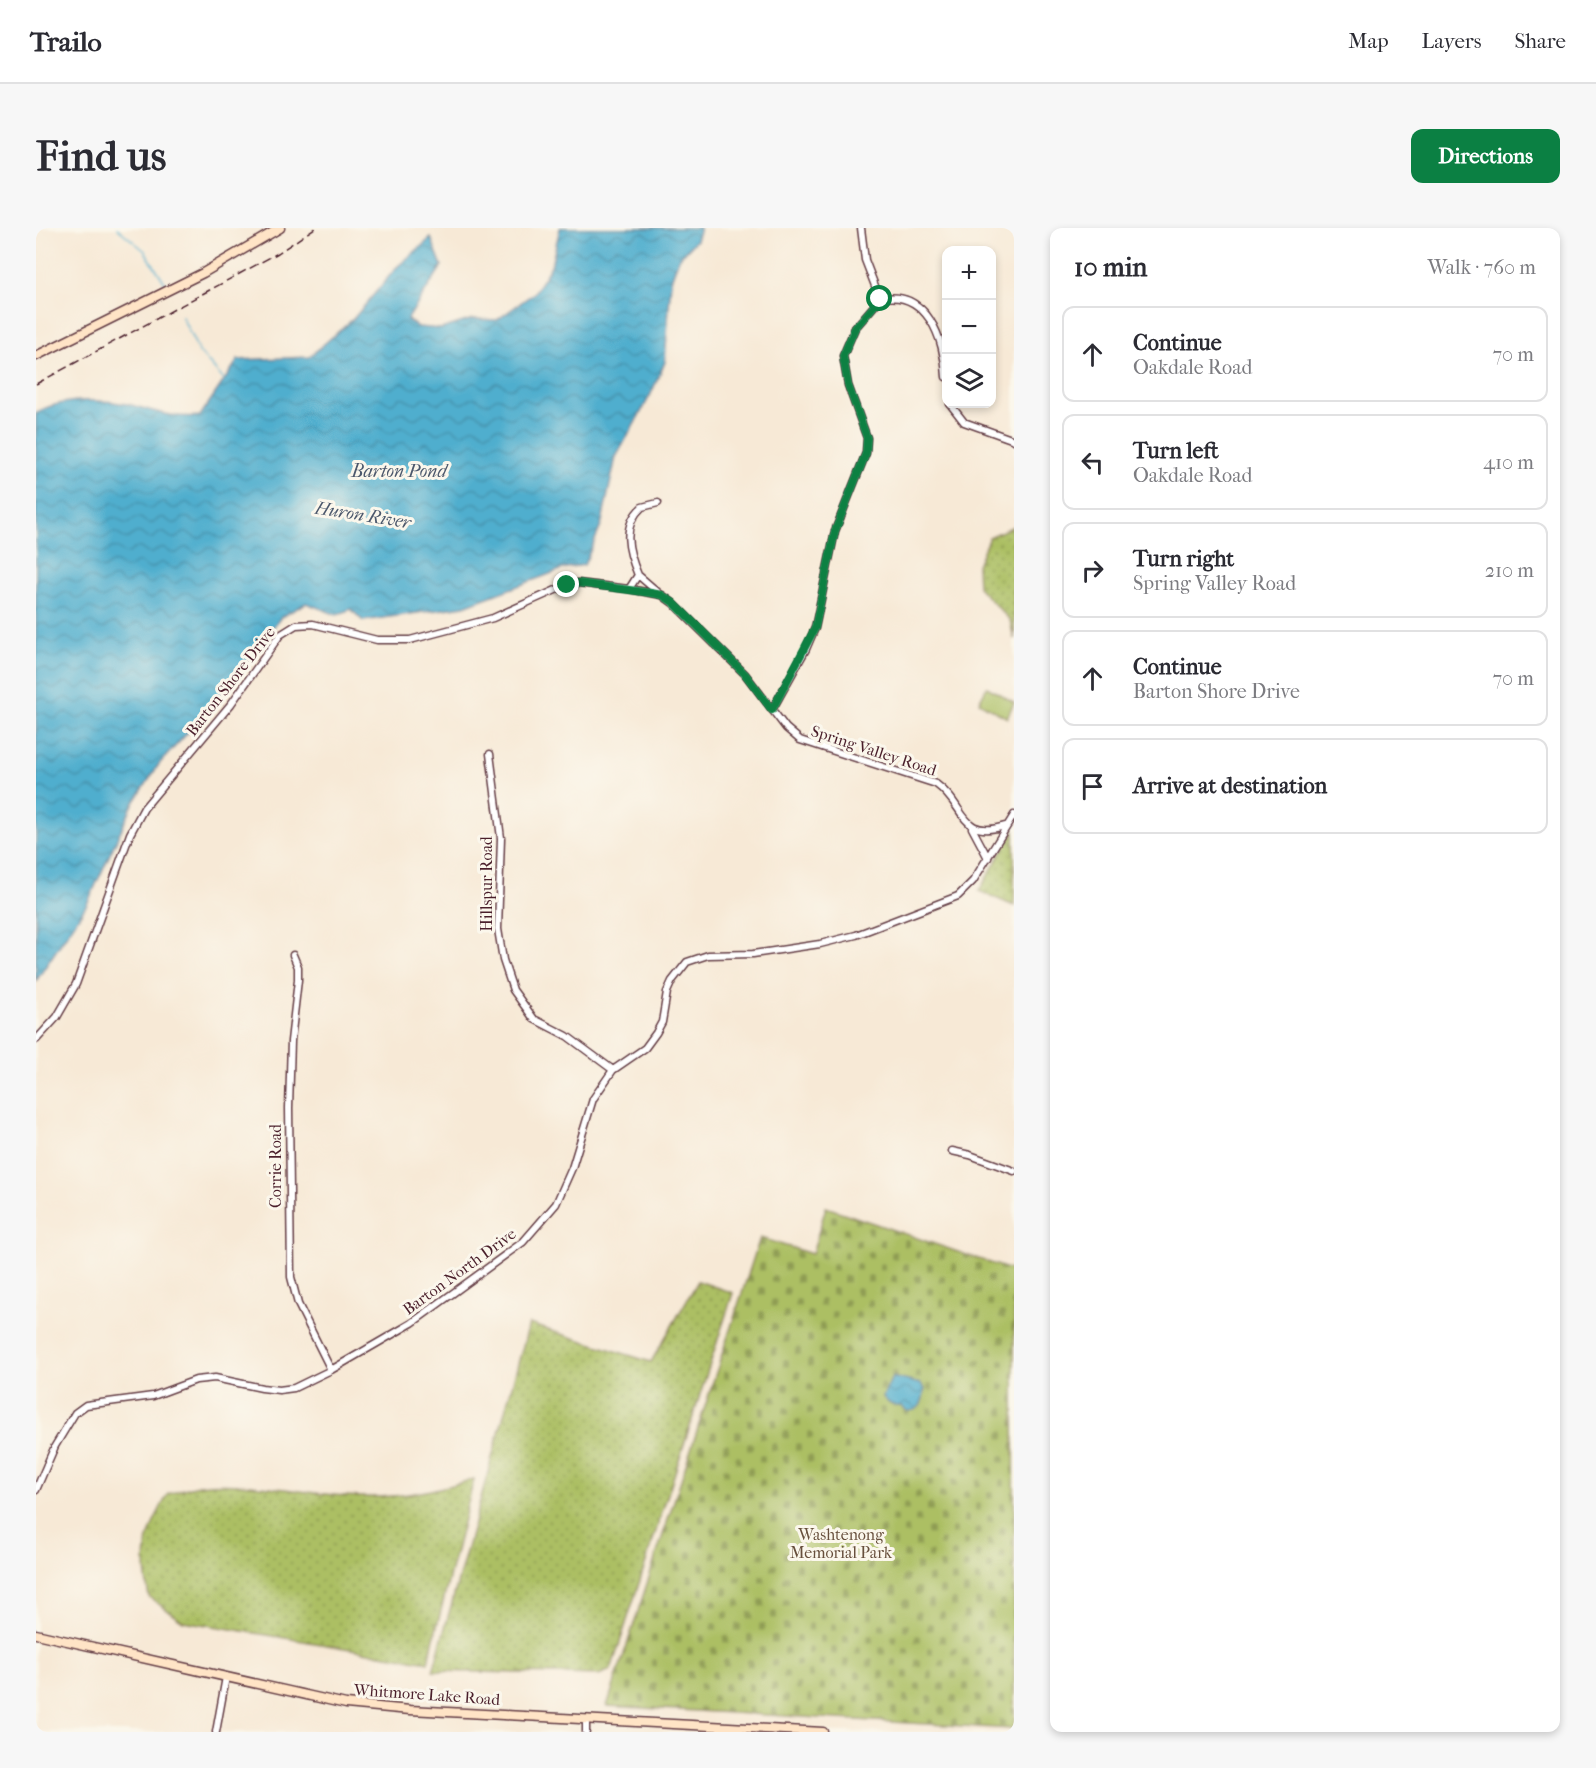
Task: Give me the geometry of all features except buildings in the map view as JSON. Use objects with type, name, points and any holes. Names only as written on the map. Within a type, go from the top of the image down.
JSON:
[{"type":"street","points":[[36,356],[203,273],[280,228]]},
{"type":"street","points":[[861,228],[865,260],[880,299]]},
{"type":"street","points":[[772,710],[815,628],[835,531],[866,453],[867,438],[848,385],[843,356],[855,328],[880,299],[897,296],[912,302],[923,310],[941,340],[943,354]]},
{"type":"street","points":[[952,408],[964,422],[1014,440]]},
{"type":"street","points":[[658,503],[642,507],[629,525],[627,538],[638,575],[662,595]]},
{"type":"street","points":[[629,589],[638,575]]},
{"type":"street","name":"Barton Shore Drive","points":[[36,1040],[57,1017],[76,984],[130,834],[144,808],[231,704],[280,635],[296,625],[313,624],[377,640],[410,640],[493,618],[567,585],[578,583],[629,589]]},
{"type":"street","name":"Spring Valley Road","points":[[629,589],[662,595],[674,603],[745,674],[772,710],[800,740],[936,784],[948,792],[972,827],[988,858]]},
{"type":"street","name":"Hillspur Road","points":[[490,754],[501,838],[498,929],[503,960],[513,990],[534,1019],[567,1036],[613,1070]]},
{"type":"street","name":"Barton North Drive","points":[[36,1490],[55,1446],[75,1413],[86,1405],[153,1396],[196,1380],[215,1378],[279,1390],[294,1388],[331,1370],[412,1323],[523,1242],[556,1204],[566,1185],[593,1099],[613,1070],[645,1048],[656,1033],[662,1022],[667,992],[687,962],[708,955],[761,953],[820,944],[856,935],[958,896],[973,881],[1014,814]]},
{"type":"street","points":[[972,827],[982,831],[1006,826]]},
{"type":"street","name":"Corrie Road","points":[[293,955],[298,967],[298,980],[291,1041],[289,1108],[291,1277],[298,1304],[331,1370]]},
{"type":"street","points":[[952,1151],[1014,1171]]},
{"type":"street","name":"Whitmore Lake Road","points":[[36,1634],[346,1704],[410,1710],[823,1732]]},
{"type":"street","points":[[216,1732],[226,1677]]},
{"type":"street","points":[[586,1719],[586,1732]]},
{"type":"green space","points":[[1014,526],[1014,639],[1010,620],[978,587],[977,565],[989,537]]},
{"type":"green space","points":[[987,687],[1014,702],[1007,718],[979,702]]},
{"type":"green space","points":[[1014,831],[1014,906],[979,891]]},
{"type":"green space","name":"Washtenong Memorial Park","points":[[826,1207],[1014,1271],[1014,1729],[607,1706],[760,1238],[812,1254]]},
{"type":"green space","points":[[698,1281],[733,1293],[611,1670],[599,1675],[433,1671],[529,1324],[651,1362]]},
{"type":"green space","points":[[474,1479],[428,1662],[183,1621],[149,1597],[145,1568],[147,1544],[154,1520],[168,1494],[195,1486],[240,1484],[328,1495],[383,1497],[422,1492]]},
{"type":"water","name":"Barton Pond","points":[[560,228],[700,228],[696,240],[679,258],[671,280],[665,362],[650,396],[616,457],[601,526],[584,565],[566,568],[464,606],[363,621],[351,609],[337,615],[306,603],[281,617],[204,715],[159,764],[133,804],[87,904],[36,981],[36,413],[45,408],[68,402],[105,401],[172,415],[200,416],[238,360],[309,357],[354,318],[397,267],[431,238],[442,266],[407,320],[418,327],[441,329],[473,319],[497,320],[534,293],[551,266]]},
{"type":"water","points":[[892,1377],[921,1384],[925,1389],[922,1402],[916,1409],[907,1411],[901,1406],[891,1404],[883,1397]]},
{"type":"waterway","points":[[117,228],[145,251],[167,286]]},
{"type":"waterway","points":[[182,317],[199,352],[224,380]]},
{"type":"railway","points":[[36,384],[278,253],[315,228]]},
{"type":"route","points":[[567,585],[578,583],[662,595],[674,603],[745,674],[772,710],[815,628],[835,531],[866,453],[865,429],[848,385],[843,356],[855,328],[880,299]]},
{"type":"water label","name":"Huron River","points":[[363,515]]}]
